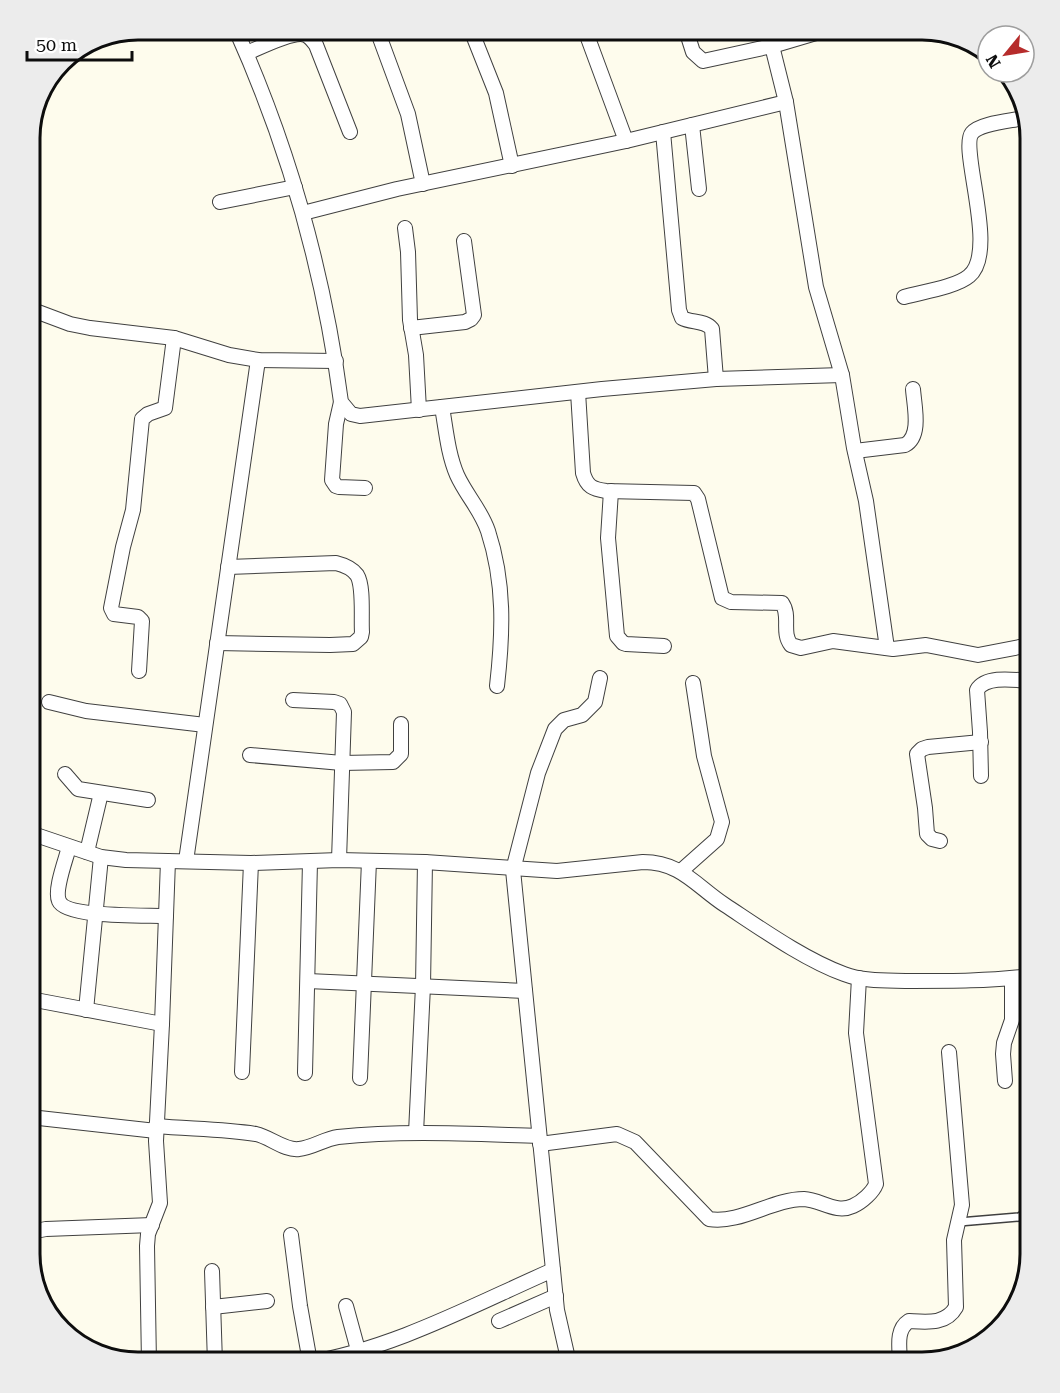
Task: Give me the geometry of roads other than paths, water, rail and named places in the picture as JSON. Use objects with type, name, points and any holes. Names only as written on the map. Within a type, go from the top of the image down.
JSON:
[{"type":"street","points":[[241,40],[284,150],[303,213],[326,308],[341,402],[336,424],[332,480],[339,487],[364,488]]},
{"type":"street","points":[[247,53],[274,40]]},
{"type":"street","points":[[311,40],[316,45],[350,132]]},
{"type":"street","points":[[381,40],[408,114],[423,183]]},
{"type":"street","points":[[475,40],[496,93],[512,166]]},
{"type":"street","points":[[589,41],[626,141]]},
{"type":"street","points":[[689,41],[693,52],[703,61],[773,41]]},
{"type":"street","points":[[776,41],[816,286],[842,375],[866,501],[887,648]]},
{"type":"street","points":[[303,213],[423,183],[626,141],[786,102]]},
{"type":"street","points":[[904,297],[965,279],[976,269],[980,238],[970,138],[972,133],[981,127],[1017,119]]},
{"type":"street","points":[[692,125],[699,189]]},
{"type":"street","points":[[663,132],[679,310],[682,318],[706,324],[712,328],[716,379]]},
{"type":"street","points":[[220,201],[295,187]]},
{"type":"street","points":[[405,228],[419,410]]},
{"type":"street","points":[[411,328],[465,322],[474,315],[464,241]]},
{"type":"street","points":[[41,313],[70,324],[174,338],[229,355],[258,360],[336,361]]},
{"type":"street","points":[[139,671],[142,621],[138,617],[114,614],[111,608],[133,510],[142,419],[148,414],[165,408],[174,338]]},
{"type":"street","points":[[186,861],[258,360]]},
{"type":"street","points":[[341,402],[351,414],[360,416],[716,379],[842,375]]},
{"type":"street","points":[[855,451],[905,445],[910,442],[915,432],[913,389]]},
{"type":"street","points":[[578,392],[585,479],[593,489],[694,493],[698,499],[722,598],[730,602],[782,603],[786,609],[786,634],[791,645],[801,648],[833,641],[887,648],[926,645],[978,655],[1020,647]]},
{"type":"street","points":[[442,407],[453,464],[461,483],[478,507],[488,529],[497,562],[503,616],[497,686]]},
{"type":"street","points":[[611,491],[608,553],[617,636],[622,644],[664,646]]},
{"type":"street","points":[[217,644],[353,644],[361,637],[362,632],[360,582],[357,574],[344,565],[336,563],[228,567]]},
{"type":"street","points":[[567,1352],[553,1270],[513,870],[538,773],[555,729],[564,720],[582,715],[595,702],[600,678]]},
{"type":"street","points":[[981,776],[978,686],[988,681],[1020,681]]},
{"type":"street","points":[[681,871],[717,839],[722,822],[704,756],[693,682]]},
{"type":"street","points":[[293,700],[334,702],[340,704],[344,712],[339,860]]},
{"type":"street","points":[[49,702],[86,711],[205,725]]},
{"type":"street","points":[[250,755],[342,763],[386,763],[398,759],[401,754],[401,724]]},
{"type":"street","points":[[940,841],[932,839],[927,834],[917,754],[928,747],[981,742]]},
{"type":"street","points":[[65,774],[78,789],[148,800]]},
{"type":"street","points":[[86,1010],[96,914],[94,855],[101,793]]},
{"type":"street","points":[[40,837],[94,855],[126,860],[251,863],[339,860],[425,862],[513,870],[557,871],[643,861],[657,862],[681,871],[723,903],[777,939],[830,967],[859,978],[933,981],[1020,977]]},
{"type":"street","points":[[69,847],[58,890],[59,902],[68,909],[96,914],[166,916]]},
{"type":"street","points":[[149,1352],[147,1246],[159,1203],[156,1129],[168,861]]},
{"type":"street","points":[[360,1078],[366,984],[369,861]]},
{"type":"street","points":[[305,1073],[310,862]]},
{"type":"street","points":[[416,1133],[423,986],[425,862]]},
{"type":"street","points":[[242,1072],[251,863]]},
{"type":"street","points":[[40,1118],[156,1129],[256,1134],[293,1149],[300,1149],[336,1137],[416,1133],[539,1140],[617,1134],[635,1142],[709,1219],[723,1220],[803,1199],[836,1208],[853,1206],[870,1193],[876,1184],[856,1033],[859,978]]},
{"type":"street","points":[[1005,1081],[1003,1054],[1004,1043],[1012,1020],[1012,978]]},
{"type":"street","points":[[308,981],[525,991]]},
{"type":"street","points":[[40,1001],[162,1024]]},
{"type":"street","points":[[900,1352],[901,1328],[905,1324],[909,1321],[938,1321],[951,1315],[956,1307],[954,1240],[962,1205],[949,1052]]},
{"type":"street","points":[[40,1230],[152,1225]]},
{"type":"street","points":[[291,1235],[306,1352]]},
{"type":"street","points":[[350,1352],[424,1327],[553,1270]]},
{"type":"street","points":[[212,1271],[215,1352]]},
{"type":"street","points":[[500,1321],[556,1296]]},
{"type":"street","points":[[213,1306],[267,1301]]},
{"type":"street","points":[[346,1306],[358,1350]]},
{"type":"lane","points":[[959,1222],[1020,1216]]}]
